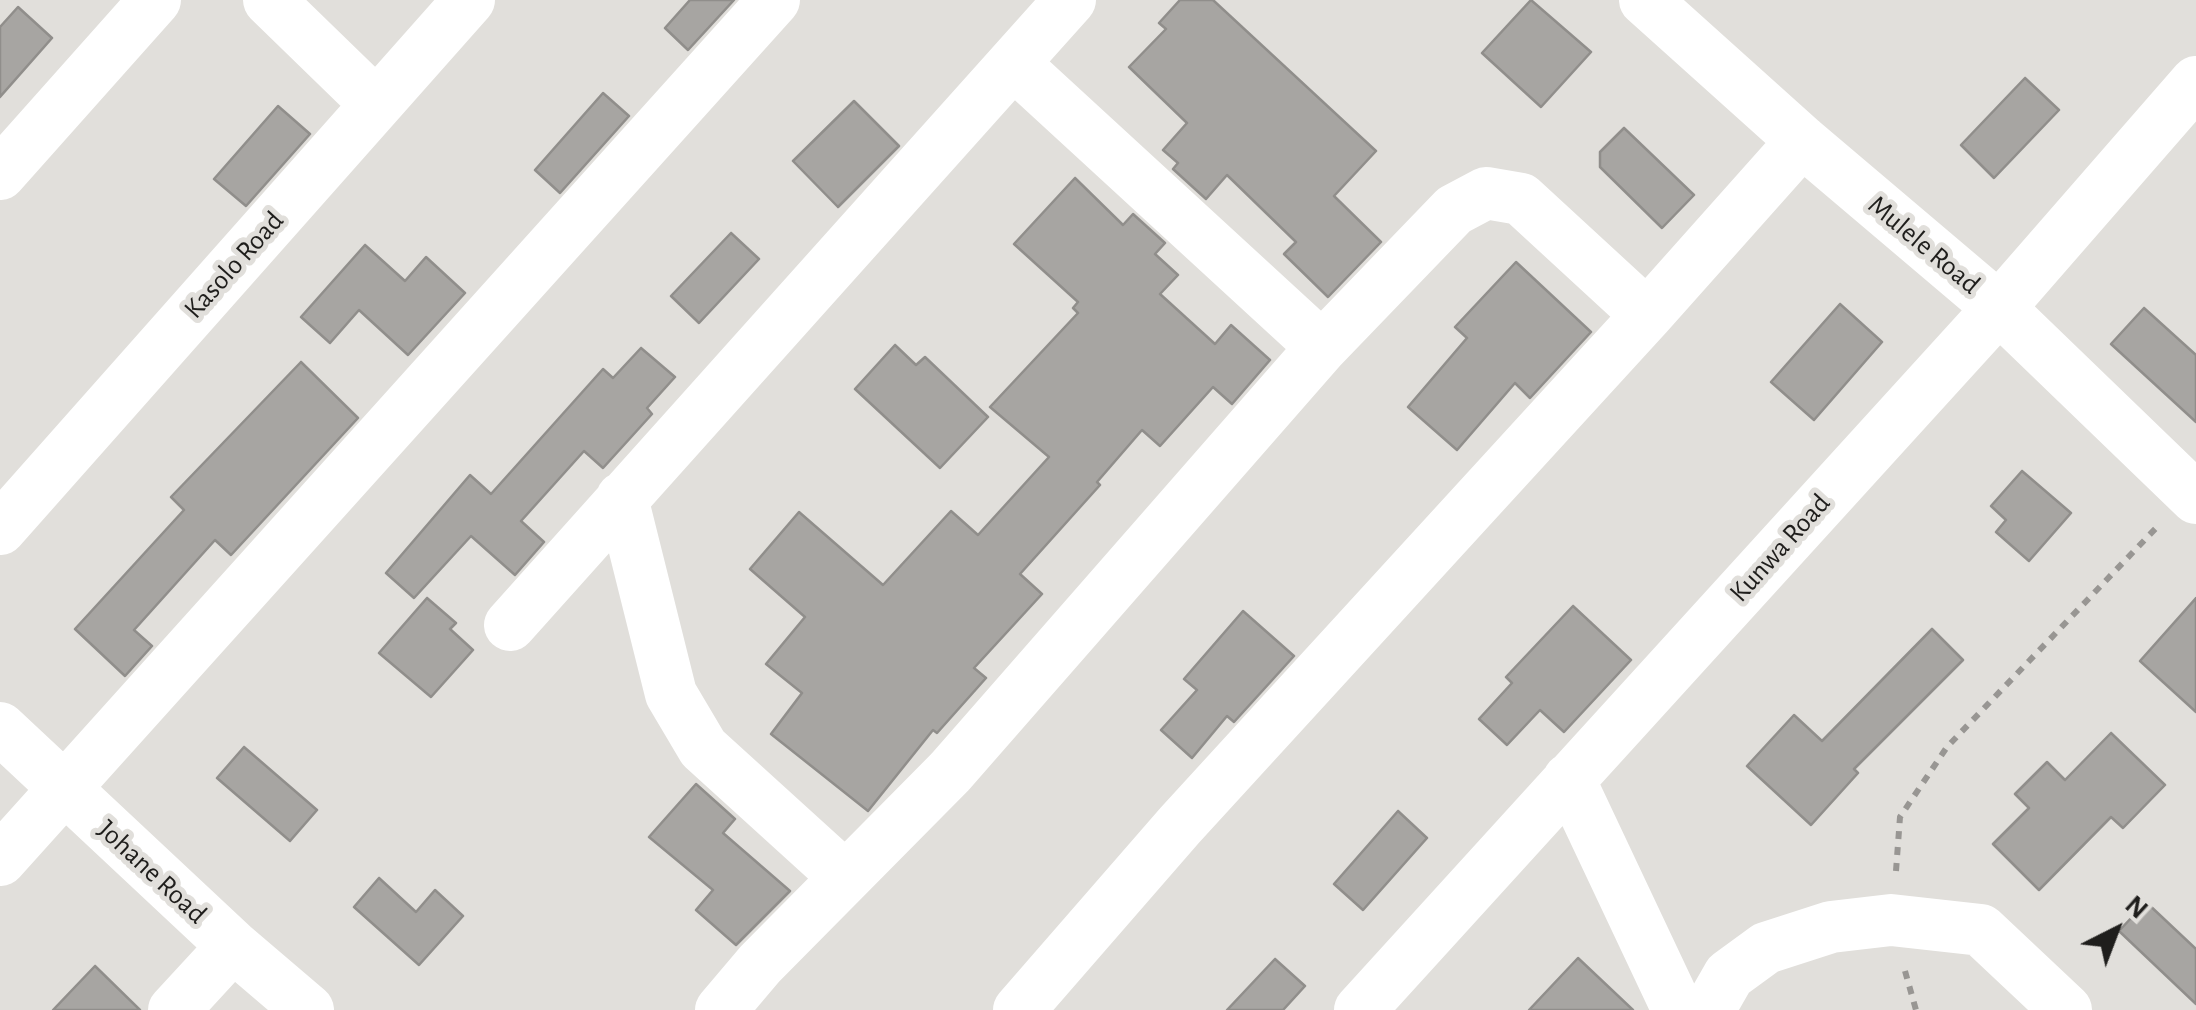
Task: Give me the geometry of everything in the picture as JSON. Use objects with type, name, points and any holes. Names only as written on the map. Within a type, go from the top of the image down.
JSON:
[{"type":"street","points":[[0,174],[156,0]]},
{"type":"street","points":[[269,0],[376,104]]},
{"type":"street","name":"Kasolo Road","points":[[0,530],[469,0]]},
{"type":"street","points":[[0,860],[774,0]]},
{"type":"street","points":[[510,625],[1070,0]]},
{"type":"street","name":"Mulele Road","points":[[1644,0],[1999,308],[2193,495]]},
{"type":"street","points":[[1014,64],[1322,347]]},
{"type":"street","name":"Kunwa Road","points":[[1360,1010],[1999,308],[2196,82]]},
{"type":"street","points":[[1019,1010],[1180,825],[1647,316],[1802,141]]},
{"type":"street","points":[[721,1010],[760,964],[950,772],[1322,347],[1454,210],[1486,192],[1520,200],[1647,316]]},
{"type":"street","points":[[622,498],[671,694],[703,748],[844,877]]},
{"type":"street","name":"Johane Road","points":[[0,728],[62,790],[308,1010]]},
{"type":"street","points":[[1569,779],[1678,1010]]},
{"type":"street","points":[[1709,1010],[1729,975],[1766,948],[1831,927],[1891,920],[1981,930],[2066,1010]]},
{"type":"street","points":[[174,1010],[233,946]]},
{"type":"path","points":[[1891,920],[1900,817],[1946,747],[2193,495]]},
{"type":"building","points":[[690,0],[734,0],[688,50],[665,28]]},
{"type":"building","points":[[1180,0],[1213,0],[1376,151],[1334,196],[1381,242],[1328,297],[1284,254],[1296,242],[1227,175],[1206,199],[1173,169],[1178,163],[1163,150],[1187,123],[1129,67],[1166,29],[1159,23]]},
{"type":"building","points":[[1531,0],[1591,52],[1541,107],[1482,53]]},
{"type":"building","points":[[18,7],[52,38],[0,97],[0,27]]},
{"type":"building","points":[[2025,78],[2059,110],[1994,178],[1961,145]]},
{"type":"building","points":[[603,93],[629,116],[560,193],[535,170]]},
{"type":"building","points":[[854,101],[899,146],[838,207],[793,161]]},
{"type":"building","points":[[278,106],[310,134],[246,206],[214,179]]},
{"type":"building","points":[[1624,128],[1694,195],[1662,228],[1600,167],[1600,152]]},
{"type":"building","points":[[1075,178],[1123,225],[1133,214],[1165,243],[1155,254],[1178,275],[1160,294],[1215,344],[1231,325],[1270,360],[1232,404],[1213,387],[1160,446],[1142,430],[1097,482],[1100,485],[1020,574],[1042,594],[974,668],[986,678],[937,733],[933,730],[868,811],[771,734],[802,693],[766,664],[805,617],[750,569],[799,512],[883,585],[951,511],[978,535],[1049,457],[990,407],[1078,313],[1073,308],[1078,302],[1014,244]]},
{"type":"building","points":[[731,233],[759,259],[699,323],[671,296]]},
{"type":"building","points":[[365,245],[405,281],[426,257],[465,293],[408,355],[359,310],[330,343],[301,317]]},
{"type":"building","points":[[1516,262],[1591,332],[1530,398],[1515,383],[1457,450],[1408,407],[1467,338],[1455,327]]},
{"type":"building","points":[[1840,304],[1882,342],[1814,420],[1771,382]]},
{"type":"building","points":[[2144,308],[2196,355],[2196,422],[2111,344]]},
{"type":"building","points":[[895,345],[916,365],[925,357],[988,417],[940,468],[855,389]]},
{"type":"building","points":[[641,348],[675,377],[647,408],[652,414],[603,468],[584,451],[521,521],[544,542],[515,575],[471,536],[414,598],[386,573],[470,475],[491,494],[603,369],[613,378]]},
{"type":"building","points":[[301,362],[358,418],[231,555],[215,540],[134,630],[152,646],[125,676],[75,629],[184,510],[171,497]]},
{"type":"building","points":[[2022,471],[2071,513],[2029,561],[1996,532],[2006,520],[1991,506]]},
{"type":"building","points":[[427,598],[456,623],[450,629],[473,650],[431,697],[379,653]]},
{"type":"building","points":[[2196,598],[2196,712],[2140,661]]},
{"type":"building","points":[[1573,606],[1631,660],[1564,732],[1540,710],[1507,745],[1479,719],[1512,683],[1506,677]]},
{"type":"building","points":[[1243,611],[1294,656],[1234,722],[1227,716],[1192,758],[1161,730],[1197,690],[1184,679]]},
{"type":"building","points":[[1932,629],[1963,660],[1854,769],[1858,773],[1811,825],[1747,766],[1794,715],[1822,741]]},
{"type":"building","points":[[2111,733],[2165,785],[2123,828],[2111,817],[2039,890],[1993,844],[2029,808],[2015,794],[2047,762],[2065,780]]},
{"type":"building","points":[[244,747],[317,810],[290,841],[217,778]]},
{"type":"building","points":[[696,784],[735,819],[723,833],[790,891],[736,945],[696,910],[713,890],[649,837]]},
{"type":"building","points":[[1398,811],[1427,838],[1363,910],[1334,884]]},
{"type":"building","points":[[379,878],[416,912],[435,890],[463,916],[419,965],[354,907]]},
{"type":"building","points":[[2146,902],[2196,949],[2196,1004],[2119,931]]},
{"type":"building","points":[[1578,958],[1633,1010],[1529,1010]]},
{"type":"building","points":[[1275,959],[1305,986],[1283,1010],[1227,1010]]},
{"type":"building","points":[[95,966],[140,1010],[53,1010]]}]
